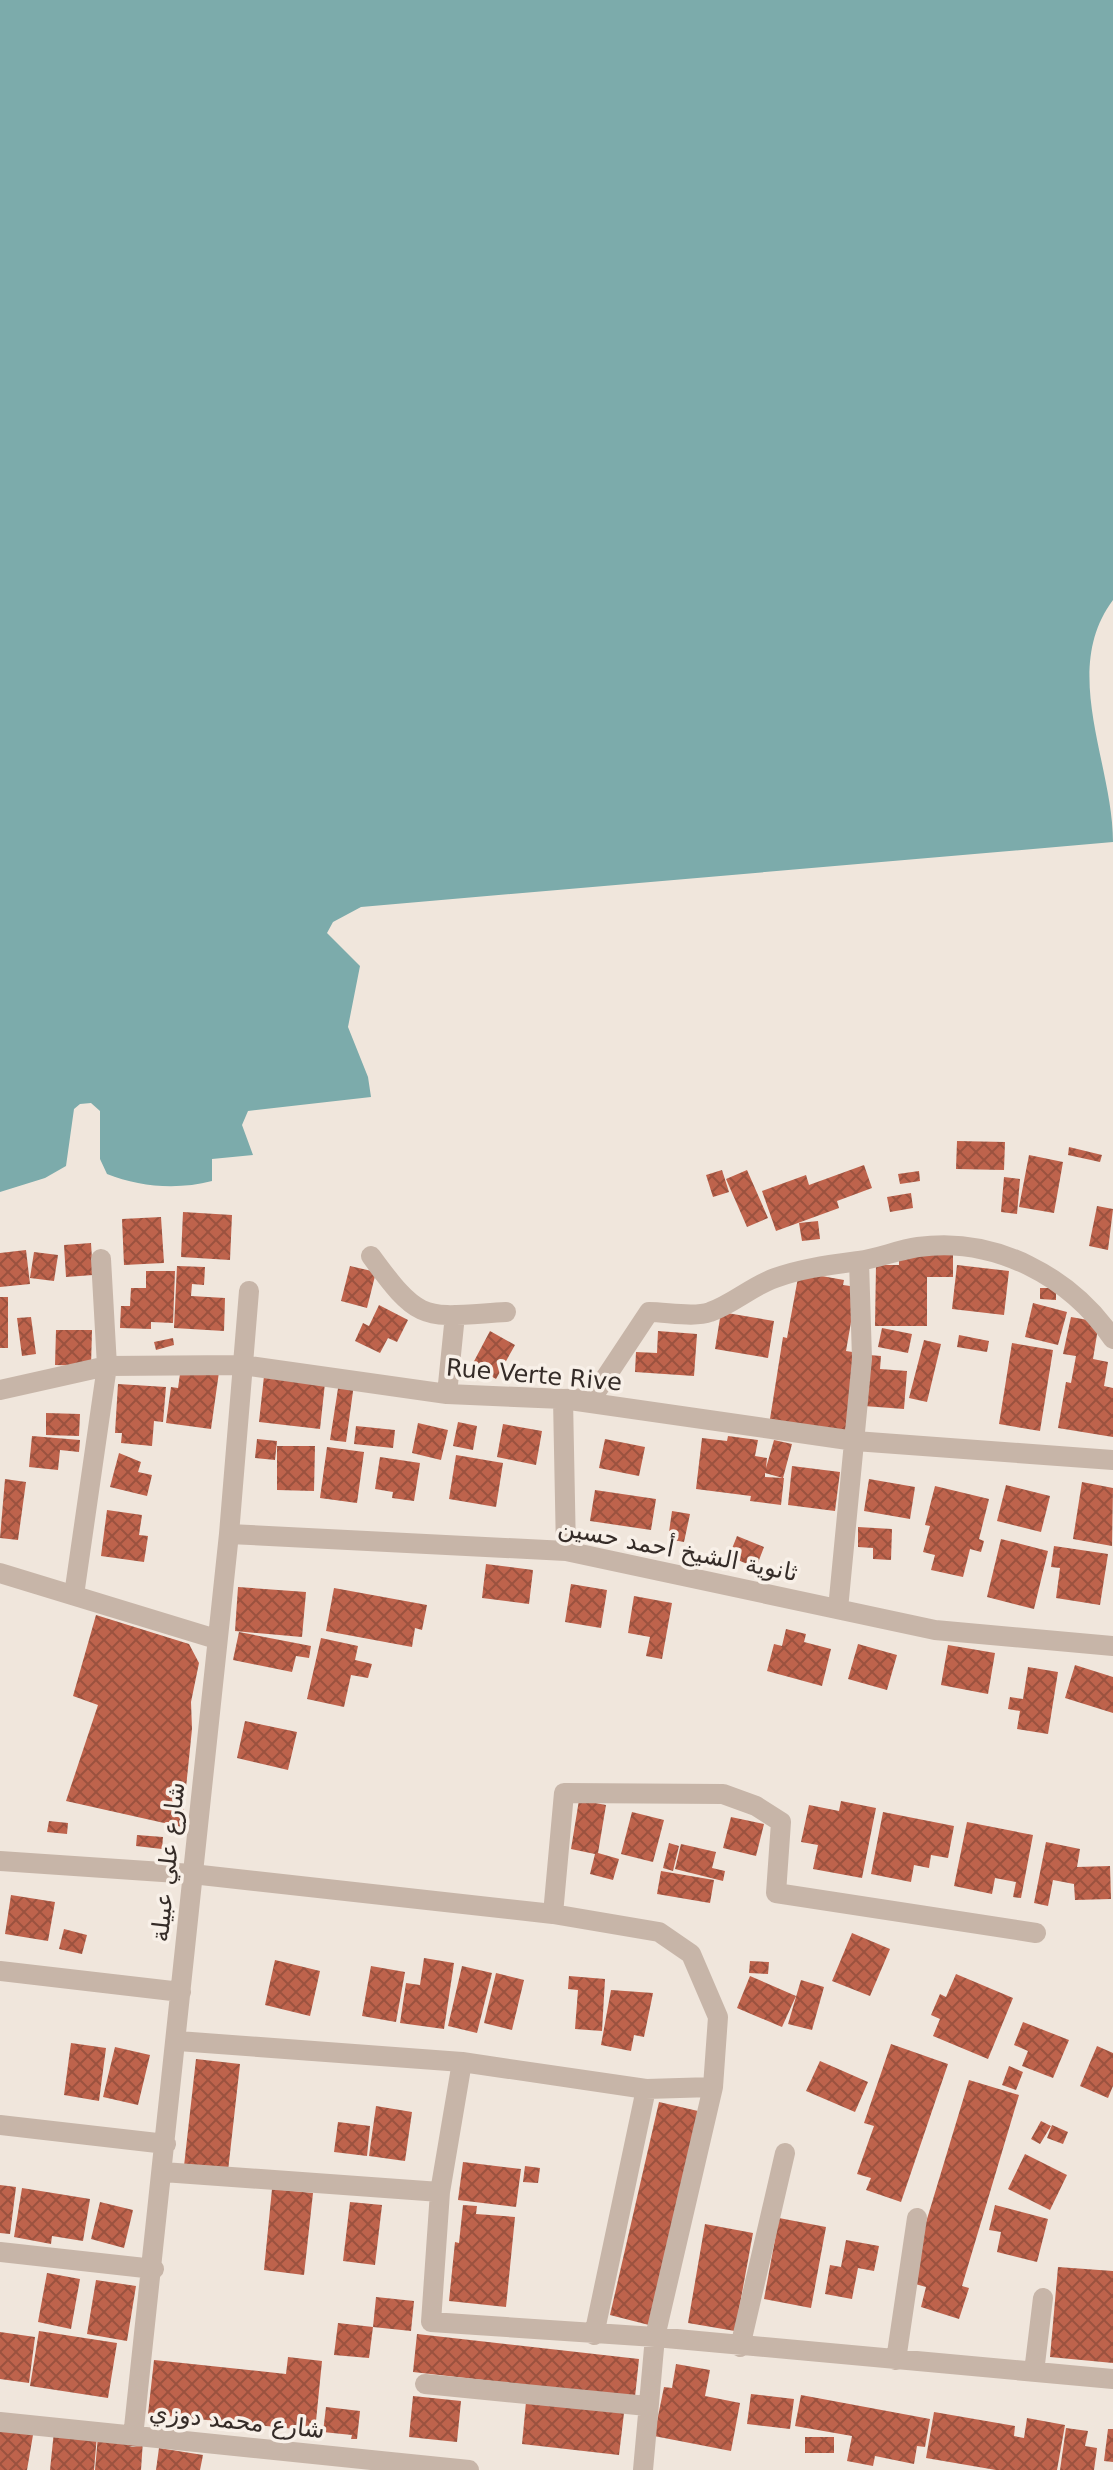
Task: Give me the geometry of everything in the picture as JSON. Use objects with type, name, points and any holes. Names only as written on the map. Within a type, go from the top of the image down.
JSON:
[{"type":"street","points":[[566,1551],[563,1399],[592,1398],[649,1312],[708,1313],[772,1279],[815,1265],[859,1261],[920,1247],[968,1246],[1008,1257],[1054,1278],[1105,1310],[1113,1339]]},
{"type":"street","points":[[371,1256],[404,1301],[436,1316],[506,1312]]},
{"type":"street","points":[[74,1595],[107,1366],[101,1259]]},
{"type":"street","points":[[838,1609],[862,1359],[859,1261]]},
{"type":"street","name":"شارع علي عبيلة","points":[[133,2437],[178,2041],[192,1874],[229,1534],[249,1291]]},
{"type":"street","points":[[447,1394],[455,1315]]},
{"type":"street","name":"Rue Verte Rive","points":[[0,1390],[107,1366],[242,1365],[447,1394],[563,1399],[855,1441],[1113,1460]]},
{"type":"street","name":"ثانوية الشيخ أحمد حسين","points":[[229,1534],[566,1551],[935,1630],[1113,1646]]},
{"type":"street","points":[[0,1573],[216,1639]]},
{"type":"street","points":[[553,1914],[564,1793],[723,1794],[756,1806],[781,1822],[776,1893],[1036,1933]]},
{"type":"street","points":[[0,1861],[192,1874],[553,1914],[659,1932],[691,1954],[718,2017],[713,2087],[655,2337],[643,2470]]},
{"type":"street","points":[[0,1971],[181,1992]]},
{"type":"street","points":[[178,2041],[462,2062],[646,2089],[713,2087]]},
{"type":"street","points":[[462,2062],[440,2192],[431,2322],[655,2337],[1113,2379]]},
{"type":"street","points":[[594,2335],[646,2089]]},
{"type":"street","points":[[0,2125],[166,2144]]},
{"type":"street","points":[[740,2347],[785,2153]]},
{"type":"street","points":[[163,2172],[440,2192]]},
{"type":"street","points":[[896,2360],[917,2218]]},
{"type":"street","points":[[0,2252],[154,2269]]},
{"type":"street","points":[[1034,2372],[1043,2298]]},
{"type":"street","points":[[425,2384],[647,2406]]},
{"type":"street","name":"شارع محمد دوزي","points":[[0,2422],[469,2470]]},
{"type":"water","points":[[0,0],[1113,0],[1113,600],[1098,628],[1091,657],[1090,687],[1111,812],[1113,842],[361,907],[333,922],[327,933],[360,966],[348,1027],[368,1077],[371,1097],[248,1111],[242,1125],[253,1155],[212,1159],[212,1181],[172,1186],[132,1182],[107,1174],[100,1159],[100,1111],[91,1103],[80,1104],[74,1109],[66,1166],[45,1178],[0,1192]]},
{"type":"building","points":[[957,1141],[1005,1142],[1004,1170],[956,1169]]},
{"type":"building","points":[[1069,1147],[1102,1155],[1100,1162],[1068,1155]]},
{"type":"building","points":[[1029,1155],[1063,1162],[1054,1213],[1019,1207]]},
{"type":"building","points":[[864,1165],[872,1188],[837,1201],[839,1208],[776,1231],[762,1191],[806,1175],[809,1185]]},
{"type":"building","points":[[722,1170],[729,1192],[713,1197],[706,1175]]},
{"type":"building","points":[[747,1170],[768,1218],[747,1227],[726,1179]]},
{"type":"building","points":[[919,1171],[920,1181],[900,1184],[898,1174]]},
{"type":"building","points":[[1004,1177],[1020,1179],[1017,1214],[1001,1212]]},
{"type":"building","points":[[911,1193],[913,1208],[890,1212],[887,1197]]},
{"type":"building","points":[[1097,1206],[1113,1209],[1108,1250],[1089,1246]]},
{"type":"building","points":[[183,1212],[232,1215],[230,1260],[181,1257]]},
{"type":"building","points":[[161,1217],[164,1263],[124,1265],[122,1219]]},
{"type":"building","points":[[818,1221],[820,1239],[802,1241],[799,1223]]},
{"type":"building","points":[[91,1243],[93,1275],[66,1277],[64,1245]]},
{"type":"building","points":[[26,1250],[30,1284],[0,1287],[0,1253]]},
{"type":"building","points":[[34,1252],[58,1255],[54,1281],[30,1278]]},
{"type":"building","points":[[899,1252],[953,1253],[953,1277],[927,1277],[927,1326],[875,1326],[876,1265],[899,1265]]},
{"type":"building","points":[[957,1265],[1009,1271],[1004,1315],[952,1309]]},
{"type":"building","points":[[177,1266],[205,1267],[204,1285],[192,1284],[191,1296],[225,1298],[224,1331],[174,1328]]},
{"type":"building","points":[[350,1266],[376,1272],[367,1308],[341,1301]]},
{"type":"building","points":[[146,1271],[175,1271],[173,1323],[151,1322],[151,1329],[120,1328],[121,1306],[130,1306],[131,1288],[146,1288]]},
{"type":"building","points":[[799,1272],[844,1280],[843,1285],[857,1287],[846,1351],[859,1353],[845,1432],[770,1419],[783,1337],[787,1338]]},
{"type":"building","points":[[1040,1288],[1056,1288],[1056,1300],[1040,1299]]},
{"type":"building","points":[[0,1297],[8,1297],[8,1348],[0,1348]]},
{"type":"building","points":[[1033,1303],[1067,1312],[1058,1345],[1025,1337]]},
{"type":"building","points":[[379,1305],[408,1320],[397,1342],[388,1338],[380,1353],[355,1341],[363,1323],[369,1326]]},
{"type":"building","points":[[721,1312],[774,1321],[768,1358],[715,1349]]},
{"type":"building","points":[[31,1317],[36,1354],[22,1356],[17,1318]]},
{"type":"building","points":[[1071,1317],[1099,1322],[1093,1359],[1108,1362],[1104,1386],[1113,1388],[1113,1437],[1058,1428],[1066,1382],[1071,1383],[1076,1356],[1063,1354]]},
{"type":"building","points":[[882,1328],[912,1334],[908,1353],[878,1347]]},
{"type":"building","points":[[56,1330],[92,1330],[91,1366],[55,1365]]},
{"type":"building","points":[[490,1331],[515,1345],[496,1379],[472,1365]]},
{"type":"building","points":[[658,1331],[697,1334],[694,1376],[635,1372],[636,1352],[657,1353]]},
{"type":"building","points":[[959,1335],[989,1341],[987,1352],[957,1347]]},
{"type":"building","points":[[173,1338],[174,1345],[156,1350],[154,1342]]},
{"type":"building","points":[[924,1340],[941,1344],[927,1402],[909,1398]]},
{"type":"building","points":[[1012,1343],[1053,1350],[1040,1431],[999,1424]]},
{"type":"building","points":[[869,1355],[881,1356],[880,1369],[907,1371],[904,1409],[864,1406]]},
{"type":"building","points":[[181,1367],[219,1372],[211,1429],[166,1423],[171,1387],[178,1388]]},
{"type":"building","points":[[264,1376],[325,1383],[320,1429],[259,1422]]},
{"type":"building","points":[[339,1382],[354,1384],[346,1442],[330,1440]]},
{"type":"building","points":[[118,1384],[166,1387],[163,1422],[154,1421],[152,1446],[121,1443],[122,1433],[115,1433]]},
{"type":"building","points":[[46,1413],[80,1414],[79,1436],[46,1435]]},
{"type":"building","points":[[458,1422],[477,1426],[473,1450],[453,1446]]},
{"type":"building","points":[[418,1423],[448,1430],[441,1460],[412,1453]]},
{"type":"building","points":[[503,1424],[542,1431],[536,1465],[497,1457]]},
{"type":"building","points":[[356,1426],[395,1430],[393,1448],[354,1444]]},
{"type":"building","points":[[32,1436],[80,1440],[79,1452],[60,1450],[58,1470],[29,1467]]},
{"type":"building","points":[[728,1436],[758,1440],[755,1456],[767,1458],[766,1468],[774,1440],[792,1444],[783,1478],[781,1505],[750,1501],[751,1496],[696,1489],[702,1438],[727,1441]]},
{"type":"building","points":[[257,1439],[277,1441],[275,1460],[255,1458]]},
{"type":"building","points":[[605,1439],[645,1447],[639,1476],[599,1468]]},
{"type":"building","points":[[277,1446],[315,1446],[314,1491],[277,1490]]},
{"type":"building","points":[[327,1447],[364,1452],[357,1503],[320,1498]]},
{"type":"building","points":[[119,1453],[141,1462],[138,1472],[152,1475],[147,1496],[110,1487]]},
{"type":"building","points":[[456,1455],[503,1463],[496,1507],[449,1499]]},
{"type":"building","points":[[380,1457],[420,1463],[414,1501],[392,1498],[393,1492],[375,1489]]},
{"type":"building","points":[[792,1466],[840,1472],[835,1511],[788,1505]]},
{"type":"building","points":[[5,1479],[26,1482],[18,1540],[0,1538]]},
{"type":"building","points":[[869,1479],[915,1487],[910,1519],[864,1511]]},
{"type":"building","points":[[1082,1482],[1113,1488],[1112,1546],[1073,1539]]},
{"type":"building","points":[[1006,1485],[1050,1496],[1041,1532],[997,1521]]},
{"type":"building","points":[[935,1486],[989,1499],[979,1539],[984,1541],[981,1552],[970,1549],[963,1577],[931,1570],[935,1555],[923,1552],[930,1526],[925,1525]]},
{"type":"building","points":[[595,1490],[656,1499],[651,1530],[590,1521]]},
{"type":"building","points":[[107,1510],[142,1515],[139,1535],[148,1536],[144,1562],[101,1556]]},
{"type":"building","points":[[672,1511],[690,1514],[684,1542],[668,1539]]},
{"type":"building","points":[[858,1527],[892,1529],[891,1560],[873,1559],[873,1548],[858,1547]]},
{"type":"building","points":[[737,1536],[764,1547],[756,1568],[729,1556]]},
{"type":"building","points":[[1001,1539],[1048,1551],[1034,1609],[987,1597]]},
{"type":"building","points":[[1054,1546],[1108,1554],[1100,1605],[1056,1598],[1060,1568],[1051,1567]]},
{"type":"building","points":[[486,1564],[533,1570],[529,1604],[482,1598]]},
{"type":"building","points":[[571,1584],[607,1590],[601,1628],[565,1622]]},
{"type":"building","points":[[238,1587],[306,1592],[302,1637],[235,1631]]},
{"type":"building","points":[[334,1588],[427,1605],[422,1630],[415,1628],[412,1647],[326,1631]]},
{"type":"building","points":[[634,1596],[672,1603],[662,1659],[646,1656],[650,1637],[628,1633]]},
{"type":"building","points":[[96,1615],[189,1644],[199,1663],[191,1702],[192,1729],[182,1827],[66,1801],[98,1705],[73,1696]]},
{"type":"building","points":[[786,1629],[806,1634],[804,1642],[831,1649],[822,1686],[767,1671],[774,1644],[782,1646]]},
{"type":"building","points":[[239,1632],[311,1646],[309,1658],[296,1656],[292,1672],[233,1660]]},
{"type":"building","points":[[321,1638],[358,1646],[355,1660],[372,1664],[368,1678],[351,1675],[344,1707],[307,1699]]},
{"type":"building","points":[[858,1644],[897,1655],[887,1690],[848,1679]]},
{"type":"building","points":[[948,1645],[995,1653],[988,1694],[941,1685]]},
{"type":"building","points":[[1075,1665],[1113,1677],[1113,1713],[1065,1698]]},
{"type":"building","points":[[1028,1667],[1058,1672],[1048,1734],[1017,1729],[1020,1711],[1008,1709],[1010,1697],[1023,1699]]},
{"type":"building","points":[[245,1721],[297,1732],[288,1770],[237,1758]]},
{"type":"building","points":[[579,1800],[606,1805],[598,1853],[619,1859],[613,1880],[590,1874],[595,1854],[571,1849]]},
{"type":"building","points":[[841,1801],[876,1808],[862,1878],[813,1869],[818,1845],[801,1842],[809,1805],[839,1811]]},
{"type":"building","points":[[632,1812],[664,1820],[653,1862],[621,1854]]},
{"type":"building","points":[[883,1812],[954,1826],[948,1858],[931,1855],[929,1868],[914,1865],[911,1882],[871,1874]]},
{"type":"building","points":[[731,1817],[764,1824],[756,1856],[723,1848]]},
{"type":"building","points":[[49,1821],[68,1823],[67,1834],[47,1832]]},
{"type":"building","points":[[967,1822],[1033,1835],[1021,1898],[1013,1897],[1016,1882],[995,1878],[992,1894],[954,1886]]},
{"type":"building","points":[[137,1835],[163,1837],[162,1849],[136,1846]]},
{"type":"building","points":[[1046,1842],[1080,1849],[1077,1867],[1110,1866],[1111,1899],[1075,1900],[1074,1884],[1053,1880],[1048,1906],[1034,1903]]},
{"type":"building","points":[[669,1843],[679,1846],[673,1871],[663,1868]]},
{"type":"building","points":[[681,1844],[716,1852],[712,1868],[725,1871],[723,1881],[675,1869]]},
{"type":"building","points":[[661,1871],[714,1880],[710,1903],[657,1894]]},
{"type":"building","points":[[11,1895],[55,1902],[48,1941],[5,1934]]},
{"type":"building","points":[[64,1929],[87,1935],[82,1954],[59,1949]]},
{"type":"building","points":[[852,1933],[890,1949],[870,1996],[832,1981]]},
{"type":"building","points":[[424,1958],[454,1963],[444,2029],[400,2023],[406,1983],[420,1985]]},
{"type":"building","points":[[275,1960],[320,1971],[310,2016],[265,2005]]},
{"type":"building","points":[[750,1961],[769,1962],[768,1974],[749,1973]]},
{"type":"building","points":[[371,1966],[405,1972],[396,2022],[362,2016]]},
{"type":"building","points":[[462,1966],[492,1973],[477,2033],[448,2026]]},
{"type":"building","points":[[496,1973],[524,1980],[512,2030],[484,2023]]},
{"type":"building","points":[[956,1974],[1013,1998],[988,2059],[933,2036],[940,2019],[931,2015],[940,1994],[946,1997]]},
{"type":"building","points":[[569,1976],[605,1979],[602,2031],[575,2029],[578,1990],[568,1989]]},
{"type":"building","points":[[750,1976],[796,1996],[782,2027],[737,2008]]},
{"type":"building","points":[[801,1980],[824,1987],[812,2030],[788,2024]]},
{"type":"building","points":[[611,1990],[653,1993],[644,2037],[634,2035],[631,2051],[601,2045]]},
{"type":"building","points":[[1023,2022],[1069,2040],[1053,2078],[1022,2066],[1028,2051],[1014,2045]]},
{"type":"building","points":[[71,2043],[106,2048],[99,2101],[64,2095]]},
{"type":"building","points":[[891,2044],[948,2064],[901,2202],[866,2190],[871,2178],[857,2174],[874,2126],[864,2123]]},
{"type":"building","points":[[1097,2046],[1113,2053],[1113,2086],[1108,2098],[1080,2086]]},
{"type":"building","points":[[115,2047],[150,2055],[138,2105],[103,2097]]},
{"type":"building","points":[[196,2059],[240,2064],[228,2171],[184,2166]]},
{"type":"building","points":[[820,2061],[868,2082],[855,2112],[806,2091]]},
{"type":"building","points":[[1009,2066],[1023,2072],[1016,2090],[1002,2085]]},
{"type":"building","points":[[969,2080],[1019,2095],[962,2286],[969,2288],[959,2319],[921,2307],[926,2287],[908,2282]]},
{"type":"building","points":[[659,2102],[698,2111],[649,2325],[610,2315]]},
{"type":"building","points":[[376,2106],[412,2112],[405,2161],[369,2156]]},
{"type":"building","points":[[1041,2121],[1051,2126],[1040,2144],[1031,2139]]},
{"type":"building","points":[[338,2122],[370,2126],[367,2156],[334,2152]]},
{"type":"building","points":[[1052,2125],[1068,2132],[1063,2144],[1047,2138]]},
{"type":"building","points":[[1025,2154],[1067,2175],[1050,2210],[1008,2189]]},
{"type":"building","points":[[463,2162],[521,2169],[516,2207],[458,2200]]},
{"type":"building","points":[[525,2166],[540,2168],[538,2183],[523,2182]]},
{"type":"building","points":[[0,2185],[16,2187],[10,2234],[0,2233]]},
{"type":"building","points":[[22,2188],[90,2199],[83,2241],[52,2236],[51,2244],[14,2237]]},
{"type":"building","points":[[272,2189],[313,2193],[304,2275],[264,2270]]},
{"type":"building","points":[[100,2202],[133,2210],[124,2248],[91,2239]]},
{"type":"building","points":[[350,2202],[382,2205],[375,2265],[343,2261]]},
{"type":"building","points":[[463,2205],[477,2206],[476,2214],[515,2217],[506,2307],[449,2301],[455,2242],[459,2243]]},
{"type":"building","points":[[995,2205],[1048,2219],[1037,2262],[997,2252],[1001,2232],[989,2230]]},
{"type":"building","points":[[779,2218],[826,2227],[811,2308],[764,2299]]},
{"type":"building","points":[[705,2224],[753,2233],[735,2331],[688,2323]]},
{"type":"building","points":[[846,2240],[879,2246],[874,2271],[858,2268],[852,2299],[825,2294],[830,2265],[841,2267]]},
{"type":"building","points":[[1058,2267],[1113,2271],[1113,2363],[1050,2357]]},
{"type":"building","points":[[47,2273],[80,2279],[71,2329],[38,2322]]},
{"type":"building","points":[[96,2280],[136,2286],[127,2341],[87,2334]]},
{"type":"building","points":[[376,2297],[414,2301],[411,2331],[373,2327]]},
{"type":"building","points":[[338,2323],[373,2327],[369,2358],[334,2355]]},
{"type":"building","points":[[39,2331],[117,2343],[108,2398],[30,2386]]},
{"type":"building","points":[[0,2332],[35,2337],[29,2383],[0,2379]]},
{"type":"building","points":[[417,2334],[639,2359],[635,2397],[413,2372]]},
{"type":"building","points":[[288,2357],[322,2361],[315,2431],[148,2414],[154,2360],[286,2374]]},
{"type":"building","points":[[676,2364],[710,2370],[705,2396],[740,2403],[731,2451],[654,2436],[664,2387],[672,2388]]},
{"type":"building","points":[[751,2394],[794,2399],[790,2429],[747,2424]]},
{"type":"building","points":[[801,2395],[930,2419],[925,2447],[917,2446],[914,2464],[875,2456],[873,2466],[847,2461],[852,2436],[795,2426]]},
{"type":"building","points":[[413,2396],[461,2401],[457,2442],[409,2437]]},
{"type":"building","points":[[526,2402],[624,2413],[619,2455],[522,2444]]},
{"type":"building","points":[[326,2407],[360,2411],[357,2439],[351,2439],[352,2435],[323,2432]]},
{"type":"building","points":[[934,2412],[1015,2426],[1014,2436],[1024,2438],[1027,2418],[1065,2425],[1057,2470],[996,2470],[926,2458]]},
{"type":"building","points":[[1066,2428],[1088,2431],[1085,2446],[1097,2448],[1094,2470],[1060,2470]]},
{"type":"building","points":[[0,2429],[33,2435],[27,2470],[0,2470]]},
{"type":"building","points":[[1108,2429],[1113,2429],[1113,2462],[1104,2461]]},
{"type":"building","points":[[54,2431],[97,2435],[94,2470],[50,2470]]},
{"type":"building","points":[[98,2436],[143,2440],[141,2470],[95,2470]]},
{"type":"building","points":[[805,2437],[834,2437],[834,2453],[805,2453]]},
{"type":"building","points":[[159,2448],[203,2455],[200,2470],[156,2470]]}]
